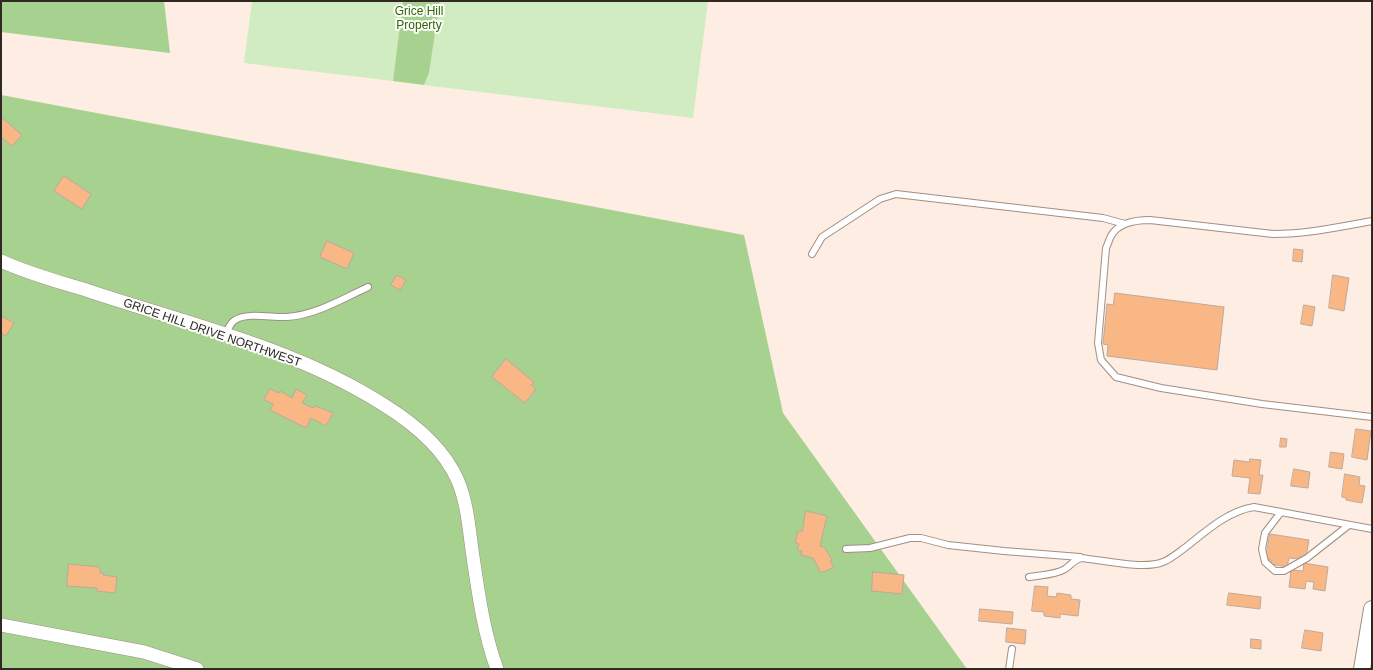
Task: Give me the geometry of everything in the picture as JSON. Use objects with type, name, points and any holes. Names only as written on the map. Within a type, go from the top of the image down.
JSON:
[{"type":"street","name":"GRICE HILL DRIVE NORTHWEST","points":[[1,261],[11,266],[226,335],[305,364],[366,394],[398,414],[421,432],[441,454],[457,479],[462,492],[466,507],[485,624],[497,669]]},
{"type":"street","points":[[1362,669],[1372,609]]},
{"type":"street","points":[[1,625],[144,652],[197,669]]},
{"type":"lane","points":[[812,254],[822,236],[880,200],[896,194],[1103,218],[1125,224]]},
{"type":"lane","points":[[1372,221],[1316,231],[1279,234],[1150,220],[1139,220],[1125,224],[1111,235],[1106,248],[1098,343],[1101,360],[1116,377],[1161,388],[1262,404],[1372,417]]},
{"type":"lane","points":[[226,335],[228,328],[235,320],[245,317],[287,317],[305,315],[368,287]]},
{"type":"lane","points":[[846,549],[870,548],[910,538],[916,538],[956,546],[1151,565],[1163,562],[1174,556],[1206,531],[1229,516],[1244,509],[1262,508],[1372,529]]},
{"type":"lane","points":[[1281,512],[1265,533],[1262,549],[1265,562],[1275,571],[1284,571],[1307,558],[1349,525]]},
{"type":"lane","points":[[1029,577],[1053,573],[1064,569],[1074,561],[1081,558]]},
{"type":"lane","points":[[1009,669],[1012,649]]},
{"type":"green space","points":[[1,1],[164,1],[170,53],[1,32]]},
{"type":"green space","name":"Grice Hill Property","points":[[252,1],[403,1],[393,81],[244,63]]},
{"type":"green space","name":"Grice Hill Property","points":[[403,1],[440,1],[429,73],[424,85],[393,81]]},
{"type":"green space","name":"Grice Hill Property","points":[[440,1],[708,1],[693,118],[424,85],[429,73]]},
{"type":"green space","points":[[1,95],[744,235],[783,413],[967,669],[1,669]]},
{"type":"building","points":[[1,117],[22,135],[12,146],[1,137]]},
{"type":"building","points":[[64,176],[91,194],[82,209],[54,191]]},
{"type":"building","points":[[327,241],[354,253],[347,269],[320,257]]},
{"type":"building","points":[[1294,249],[1303,250],[1302,262],[1293,261]]},
{"type":"building","points":[[397,275],[406,280],[400,290],[391,285]]},
{"type":"building","points":[[1333,275],[1349,278],[1344,311],[1329,308]]},
{"type":"building","points":[[1115,293],[1224,307],[1217,370],[1107,356],[1108,345],[1103,344],[1107,304],[1113,305]]},
{"type":"building","points":[[1304,305],[1315,307],[1312,326],[1301,324]]},
{"type":"building","points":[[1,316],[14,323],[6,336],[1,333]]},
{"type":"building","points":[[506,359],[534,382],[531,385],[536,389],[525,403],[492,377]]},
{"type":"building","points":[[270,389],[279,393],[280,391],[292,398],[296,389],[307,395],[302,403],[313,408],[315,406],[333,413],[326,426],[311,418],[306,428],[270,410],[273,404],[264,400]]},
{"type":"building","points":[[1356,429],[1371,431],[1367,460],[1352,457]]},
{"type":"building","points":[[1281,438],[1287,439],[1286,447],[1280,447]]},
{"type":"building","points":[[1331,452],[1344,454],[1342,469],[1329,467]]},
{"type":"building","points":[[1250,459],[1261,460],[1259,475],[1263,475],[1260,494],[1248,493],[1250,478],[1232,476],[1234,460],[1249,462]]},
{"type":"building","points":[[1294,469],[1310,472],[1308,488],[1291,486]]},
{"type":"building","points":[[1345,474],[1360,477],[1359,485],[1365,486],[1362,503],[1346,500],[1346,498],[1342,497]]},
{"type":"building","points":[[806,511],[827,516],[820,546],[824,547],[832,560],[830,561],[834,567],[821,573],[813,558],[801,555],[802,551],[797,550],[799,544],[795,543],[798,531],[802,531]]},
{"type":"building","points":[[1270,534],[1309,540],[1306,557],[1300,556],[1300,559],[1289,558],[1287,567],[1271,564],[1271,560],[1266,559]]},
{"type":"building","points":[[1304,563],[1328,567],[1325,591],[1313,589],[1314,582],[1306,581],[1305,589],[1289,587],[1291,570],[1303,571]]},
{"type":"building","points":[[69,564],[100,567],[100,573],[103,573],[103,575],[117,577],[115,593],[97,591],[97,588],[67,586]]},
{"type":"building","points":[[873,572],[904,575],[902,594],[872,591]]},
{"type":"building","points":[[1035,586],[1048,587],[1047,596],[1056,597],[1057,593],[1071,595],[1071,599],[1080,600],[1078,616],[1060,614],[1060,618],[1044,616],[1044,612],[1032,611]]},
{"type":"building","points":[[1229,593],[1261,597],[1260,609],[1227,605]]},
{"type":"building","points":[[980,609],[1013,612],[1012,624],[979,621]]},
{"type":"building","points":[[1007,628],[1026,630],[1025,644],[1006,642]]},
{"type":"building","points":[[1305,630],[1323,633],[1321,651],[1302,648]]},
{"type":"building","points":[[1251,639],[1261,640],[1261,649],[1251,648]]}]
